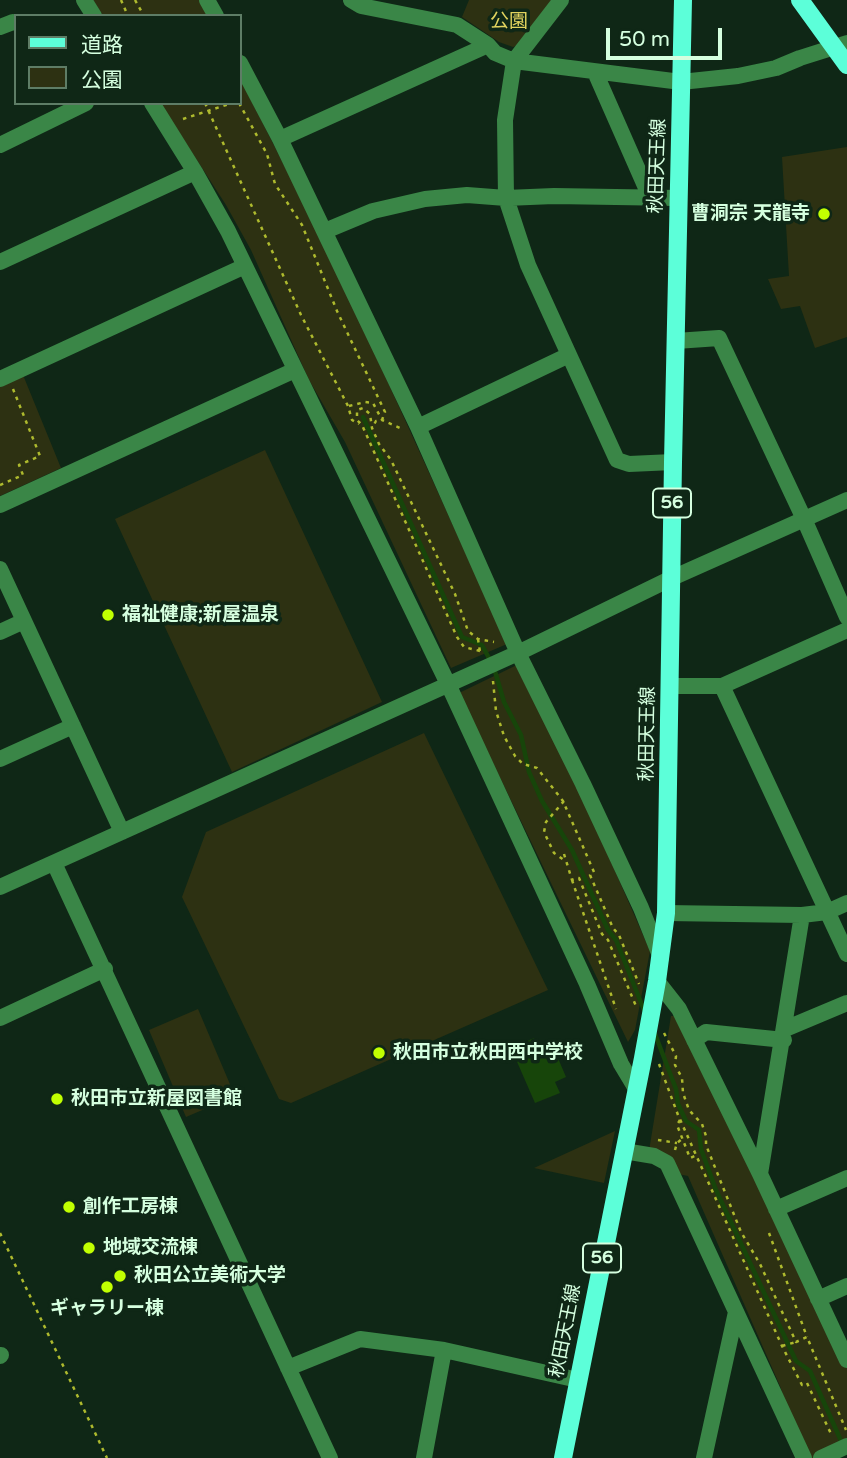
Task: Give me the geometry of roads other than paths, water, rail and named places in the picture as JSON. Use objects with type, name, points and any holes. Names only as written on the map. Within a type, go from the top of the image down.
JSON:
[{"type":"main road","name":"秋田天王線","points":[[563,1458],[636,1089],[651,1061],[644,1003],[657,981],[666,913],[677,198],[683,0]]},
{"type":"main road","points":[[800,0],[841,45],[847,65]]},
{"type":"street","points":[[351,0],[362,6],[457,25],[488,45],[495,53],[514,61],[681,82],[738,76],[776,68],[841,45]]},
{"type":"street","points":[[561,0],[514,61],[505,120],[506,198],[528,265],[617,460],[629,464],[673,462]]},
{"type":"street","points":[[280,139],[488,45]]},
{"type":"street","points":[[242,67],[325,231],[379,348],[512,656],[583,784],[641,908],[660,958]]},
{"type":"street","points":[[595,72],[650,197]]},
{"type":"street","points":[[1,142],[82,105]]},
{"type":"street","points":[[153,105],[195,172],[245,266],[295,370],[454,681],[621,1064],[636,1089]]},
{"type":"street","points":[[0,262],[195,172]]},
{"type":"street","points":[[325,231],[373,211],[425,199],[467,195],[506,198],[554,195],[677,198]]},
{"type":"street","points":[[7,384],[245,266]]},
{"type":"street","points":[[676,341],[719,338],[845,611]]},
{"type":"street","points":[[412,428],[569,355]]},
{"type":"street","points":[[0,505],[295,370]]},
{"type":"street","points":[[0,887],[512,656],[672,578],[847,499]]},
{"type":"street","points":[[0,569],[122,832]]},
{"type":"street","points":[[0,632],[24,621]]},
{"type":"street","points":[[670,686],[722,686],[847,630]]},
{"type":"street","points":[[722,686],[847,954]]},
{"type":"street","points":[[0,759],[73,726]]},
{"type":"street","points":[[54,863],[330,1458]]},
{"type":"street","points":[[666,913],[802,915],[827,912],[847,903]]},
{"type":"street","points":[[760,1174],[802,915]]},
{"type":"street","points":[[0,1018],[105,969]]},
{"type":"street","points":[[657,981],[679,1009],[695,1040],[847,1360]]},
{"type":"street","points":[[695,1040],[706,1032],[784,1034],[847,1003]]},
{"type":"street","points":[[624,1151],[654,1156],[667,1163],[803,1458]]},
{"type":"street","points":[[776,1209],[847,1178]]},
{"type":"street","points":[[818,1299],[847,1286]]},
{"type":"street","points":[[704,1458],[736,1312]]},
{"type":"street","points":[[288,1368],[360,1339],[444,1350],[578,1380]]},
{"type":"street","points":[[424,1458],[444,1350]]},
{"type":"street","points":[[821,1458],[846,1438]]},
{"type":"waterway","points":[[363,417],[462,637],[482,645],[490,660]]},
{"type":"waterway","points":[[494,668],[504,702],[521,735],[529,772],[542,801],[572,850],[608,930],[616,940],[644,1010]]},
{"type":"waterway","points":[[655,1034],[676,1089],[678,1104],[686,1121],[699,1130],[701,1149],[716,1190],[796,1361],[810,1371],[842,1443]]},
{"type":"place","name":"曹洞宗 天龍寺","points":[[824,214]]},
{"type":"place","name":"福祉健康;新屋温泉","points":[[108,615]]},
{"type":"place","name":"秋田市立秋田西中学校","points":[[379,1053]]},
{"type":"place","name":"秋田市立新屋図書館","points":[[57,1099]]},
{"type":"place","name":"創作工房棟","points":[[69,1207]]},
{"type":"place","name":"地域交流棟","points":[[89,1248]]},
{"type":"place","name":"秋田公立美術大学","points":[[120,1276]]},
{"type":"place","name":"ギャラリー棟","points":[[107,1287]]},
{"type":"park label","name":"公園","points":[[509,22]]}]
